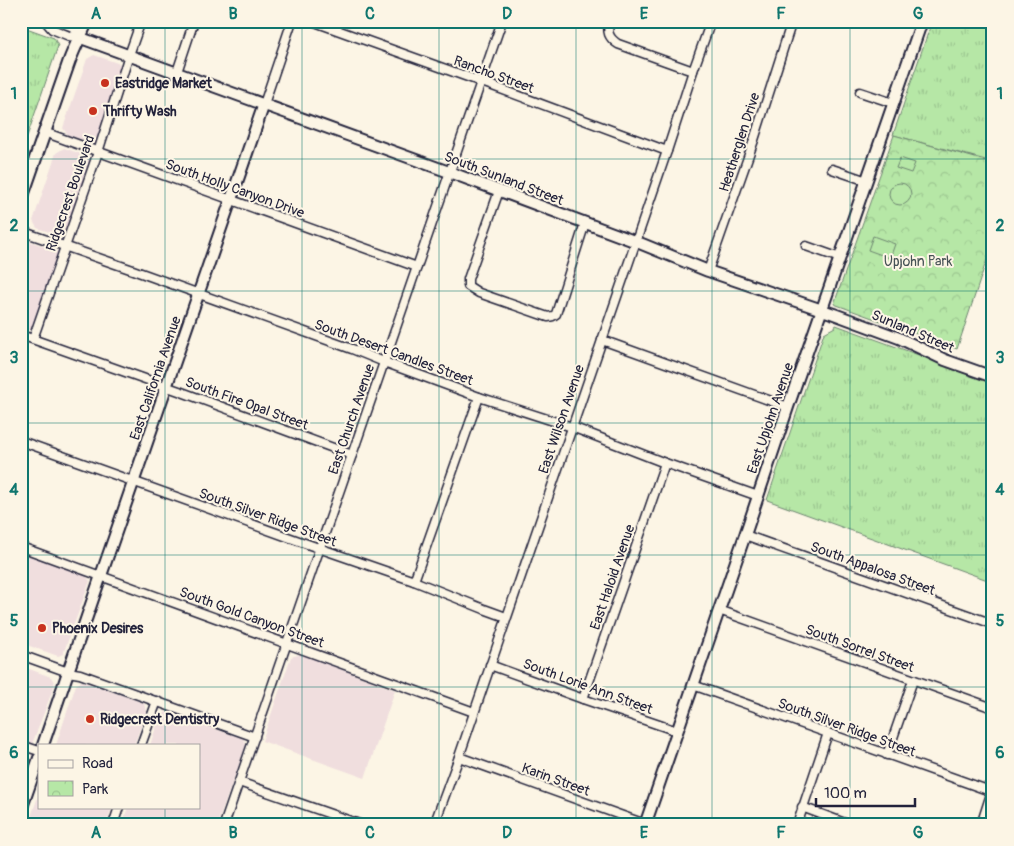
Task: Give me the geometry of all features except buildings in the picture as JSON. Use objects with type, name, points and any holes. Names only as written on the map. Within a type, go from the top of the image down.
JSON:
[{"type":"main road","points":[[21,200],[74,47],[81,38],[87,21]]},
{"type":"street","points":[[47,21],[52,29],[69,36],[99,44],[176,72],[194,21]]},
{"type":"street","points":[[57,21],[73,27],[81,38]]},
{"type":"street","name":"Ridgecrest Boulevard","points":[[33,339],[141,21]]},
{"type":"street","name":"East California Avenue","points":[[43,744],[292,21]]},
{"type":"street","name":"Rancho Street","points":[[312,21],[667,151]]},
{"type":"street","name":"East Church Avenue","points":[[224,825],[502,21]]},
{"type":"street","points":[[610,21],[608,33],[618,44],[692,71]]},
{"type":"street","name":"East Wilson Avenue","points":[[434,825],[636,242],[710,21]]},
{"type":"street","name":"Heatherglen Drive","points":[[708,271],[753,143],[792,21]]},
{"type":"street","name":"East Upjohn Avenue","points":[[645,824],[922,21]]},
{"type":"street","name":"South Sunland Street","points":[[176,72],[586,223],[708,271],[822,309]]},
{"type":"street","points":[[860,92],[894,103]]},
{"type":"street","name":"South Holly Canyon Drive","points":[[44,132],[417,268]]},
{"type":"street","points":[[832,169],[867,181]]},
{"type":"street","points":[[499,191],[468,278],[468,286],[479,293],[548,317],[556,314],[586,223]]},
{"type":"street","name":"South Desert Candles Street","points":[[21,231],[352,349],[479,397],[572,427],[758,496]]},
{"type":"street","points":[[806,246],[840,258]]},
{"type":"street","name":"Sunland Street","points":[[822,309],[899,338],[945,360],[993,377]]},
{"type":"street","name":"South Fire Opal Street","points":[[21,335],[352,455]]},
{"type":"street","points":[[602,340],[788,407]]},
{"type":"street","points":[[414,581],[479,397]]},
{"type":"street","name":"South Silver Ridge Street","points":[[21,441],[414,581],[506,617]]},
{"type":"street","name":"East Haloid Avenue","points":[[583,698],[665,463]]},
{"type":"street","name":"South Appalosa Street","points":[[746,535],[993,624]]},
{"type":"street","name":"South Gold Canyon Street","points":[[21,547],[474,712]]},
{"type":"street","name":"South Sorrel Street","points":[[719,610],[993,708]]},
{"type":"street","points":[[21,655],[68,672],[78,673],[255,737]]},
{"type":"street","name":"South Lorie Ann Street","points":[[490,665],[678,731]]},
{"type":"street","points":[[888,755],[913,680]]},
{"type":"street","name":"South Silver Ridge Street","points":[[694,685],[992,792]]},
{"type":"street","points":[[141,744],[157,701]]},
{"type":"street","points":[[796,825],[828,732]]},
{"type":"street","points":[[21,745],[38,751]]},
{"type":"street","name":"Karin Street","points":[[459,757],[645,824]]},
{"type":"street","points":[[21,810],[38,761]]},
{"type":"street","points":[[239,782],[362,825]]},
{"type":"street","points":[[981,825],[992,792]]},
{"type":"street","points":[[802,807],[850,825]]},
{"type":"street","points":[[113,825],[119,808]]},
{"type":"shaded area","points":[[94,55],[129,67],[101,146],[68,135],[63,128],[87,59]]},
{"type":"shaded area","points":[[64,148],[98,160],[71,239],[37,228],[33,221],[56,153]]},
{"type":"shaded area","points":[[29,241],[64,253],[36,332],[21,327],[21,246]]},
{"type":"shaded area","points":[[21,552],[84,574],[90,581],[63,654],[58,656],[21,643]]},
{"type":"shaded area","points":[[301,654],[395,690],[365,778],[262,741],[291,657]]},
{"type":"shaded area","points":[[21,666],[51,677],[55,684],[21,773]]},
{"type":"shaded area","points":[[82,681],[144,703],[146,712],[134,744],[56,744],[76,685]]},
{"type":"shaded area","points":[[166,712],[244,739],[246,745],[217,825],[122,825],[128,808],[200,808],[200,744],[150,744],[160,716]]},
{"type":"shaded area","points":[[38,797],[38,808],[112,808],[106,825],[28,825]]},
{"type":"green space","points":[[932,21],[993,21],[993,162],[893,135]]},
{"type":"green space","points":[[21,26],[54,38],[58,46],[21,154]]},
{"type":"green space","name":"Upjohn Park","points":[[894,135],[993,163],[993,241],[957,349],[834,304]]},
{"type":"green space","points":[[900,158],[915,163],[911,173],[896,168]]},
{"type":"green space","points":[[900,183],[908,186],[911,194],[908,202],[900,205],[892,202],[889,194],[892,186]]},
{"type":"green space","points":[[873,236],[895,244],[890,258],[868,250]]},
{"type":"green space","points":[[836,325],[993,382],[993,582],[767,500],[824,333]]},
{"type":"place","name":"Eastridge Market","points":[[105,83]]},
{"type":"place","name":"Thrifty Wash","points":[[93,111]]},
{"type":"place","name":"Phoenix Desires","points":[[42,628]]},
{"type":"place","name":"Ridgecrest Dentistry","points":[[90,719]]}]
